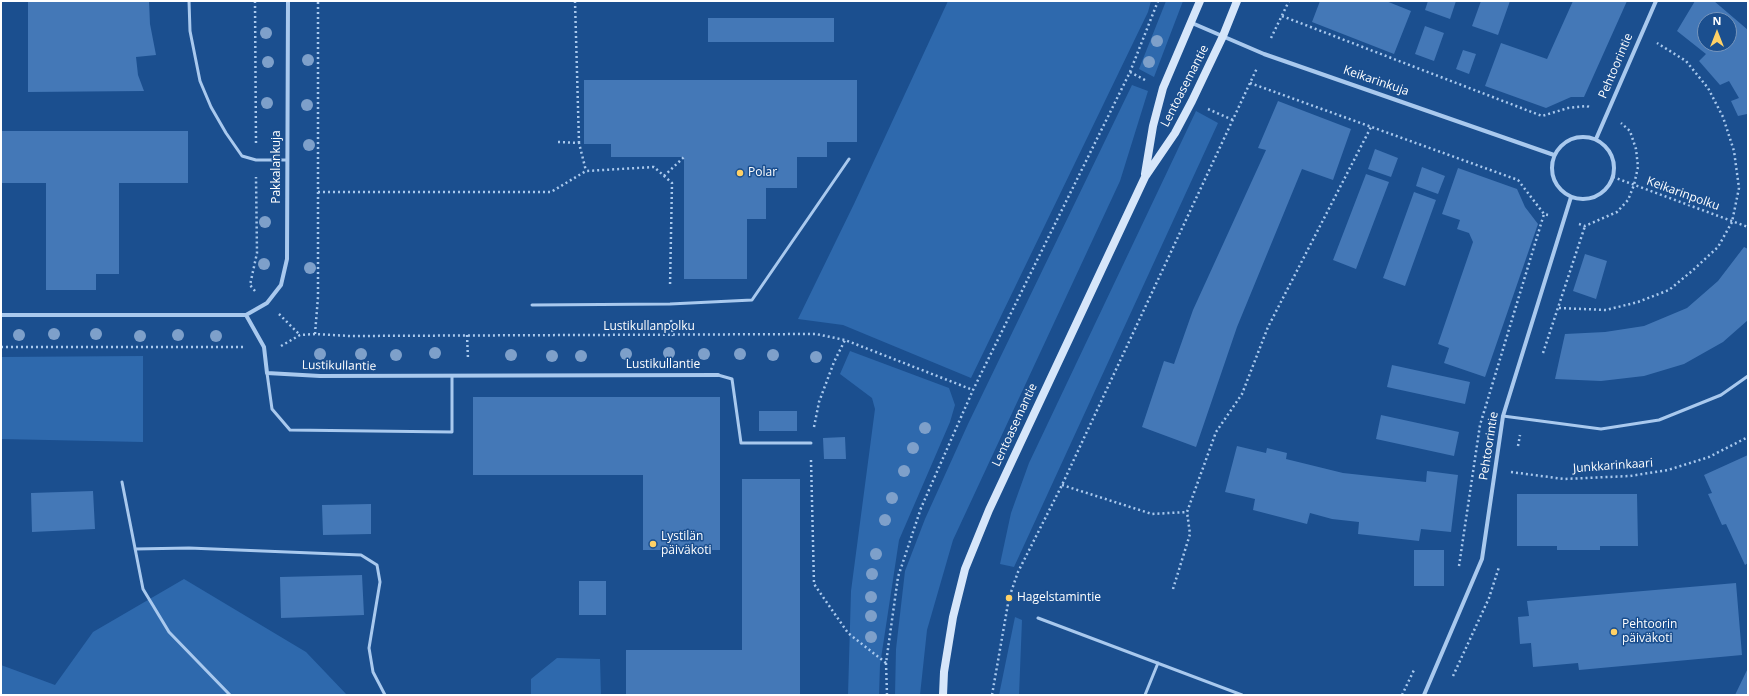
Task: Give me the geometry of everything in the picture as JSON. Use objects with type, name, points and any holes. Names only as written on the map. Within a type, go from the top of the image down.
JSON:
[{"type":"main road","name":"Lentoasemantie","points":[[1145,177],[1154,126],[1163,88],[1192,23],[1200,1]]},
{"type":"main road","name":"Lentoasemantie","points":[[943,695],[944,672],[949,640],[965,569],[989,510],[1145,177],[1175,133],[1223,36],[1237,1]]},
{"type":"street","name":"Pakkalankuja","points":[[246,315],[267,303],[282,285],[287,259],[288,1]]},
{"type":"street","name":"Pehtoorintie","points":[[1596,139],[1656,1]]},
{"type":"street","name":"Keikarinkuja","points":[[1192,23],[1264,54],[1554,155]]},
{"type":"street","points":[[1586,136],[1596,139],[1604,144],[1613,159],[1613,177],[1608,186],[1600,194],[1591,198],[1581,199],[1571,197],[1562,192],[1556,184],[1552,174],[1551,165],[1554,155],[1559,147],[1576,137],[1586,136]]},
{"type":"street","name":"Pehtoorintie","points":[[1424,695],[1482,559],[1503,416],[1571,197]]},
{"type":"street","points":[[1,315],[246,315],[264,347],[267,373]]},
{"type":"street","name":"Lustikullantie","points":[[267,373],[320,376],[718,374]]},
{"type":"lane","points":[[189,1],[190,31],[200,81],[211,106],[226,133],[242,156],[256,160],[287,160]]},
{"type":"lane","points":[[532,305],[670,304],[752,300],[849,159]]},
{"type":"lane","points":[[267,373],[272,409],[290,430],[452,432],[452,376]]},
{"type":"lane","points":[[718,374],[732,379],[741,443],[811,443]]},
{"type":"lane","points":[[1503,416],[1601,430],[1659,420],[1720,395],[1748,376]]},
{"type":"lane","points":[[122,482],[143,589],[169,632],[230,695]]},
{"type":"lane","points":[[135,549],[189,548],[361,555],[377,565],[380,582],[369,648],[372,672],[385,695]]},
{"type":"lane","points":[[1038,618],[1242,695]]},
{"type":"lane","points":[[1145,695],[1158,663]]},
{"type":"path","points":[[315,334],[318,297],[318,1]]},
{"type":"path","points":[[575,1],[579,143],[586,171]]},
{"type":"path","points":[[886,695],[886,663],[898,577],[921,508],[973,390],[1130,72],[1158,1]]},
{"type":"path","points":[[992,695],[1009,598],[1018,572],[1062,485],[1289,1]]},
{"type":"path","points":[[1539,302],[1559,308],[1606,310],[1638,302],[1669,290],[1692,271],[1718,246],[1732,222],[1740,188],[1734,151],[1723,117],[1708,88],[1686,61],[1658,44],[1640,36]]},
{"type":"path","points":[[1173,589],[1190,534],[1187,512],[1216,432],[1242,394],[1268,327],[1371,127]]},
{"type":"path","points":[[558,142],[579,143]]},
{"type":"path","points":[[664,176],[684,157]]},
{"type":"path","points":[[318,192],[551,192],[586,171],[654,167],[672,184],[670,304],[673,336]]},
{"type":"path","name":"Keikarinpolku","points":[[1613,177],[1748,227]]},
{"type":"path","points":[[1458,571],[1480,425],[1489,391],[1544,214]]},
{"type":"path","points":[[1540,359],[1559,308],[1585,226]]},
{"type":"path","name":"Lustikullanpolku","points":[[1,347],[264,347],[283,346],[300,335],[315,334],[673,336],[816,334],[845,340],[973,390]]},
{"type":"path","points":[[845,340],[834,362],[819,402],[811,443],[814,584],[848,633],[886,663]]},
{"type":"path","points":[[1517,453],[1523,419]]},
{"type":"path","name":"Junkkarinkaari","points":[[1474,461],[1495,470],[1564,479],[1630,476],[1668,470],[1709,457],[1748,437]]},
{"type":"path","points":[[1512,480],[1514,466]]},
{"type":"path","points":[[1062,485],[1152,514],[1187,512]]},
{"type":"path","points":[[1450,682],[1489,598],[1497,578],[1500,563]]},
{"type":"path","points":[[1402,695],[1415,668]]},
{"type":"shaded area","points":[[948,1],[1151,1],[1148,12],[971,378],[843,325],[798,319],[854,204]]},
{"type":"shaded area","points":[[1166,1],[1183,1],[1154,77],[1139,69]]},
{"type":"shaded area","points":[[1132,85],[1148,91],[1120,181],[953,540],[927,630],[920,695],[895,695],[896,649],[905,571],[925,519],[968,424]]},
{"type":"shaded area","points":[[1196,111],[1218,123],[1014,567],[1000,564],[1011,513],[1029,463]]},
{"type":"shaded area","points":[[850,351],[949,388],[955,405],[950,422],[899,540],[880,665],[879,695],[848,695],[851,591],[875,409],[872,398],[840,374]]},
{"type":"shaded area","points":[[143,356],[143,442],[1,439],[1,357]]},
{"type":"shaded area","points":[[184,579],[306,652],[347,695],[1,695],[1,665],[55,685],[93,632]]},
{"type":"shaded area","points":[[1015,617],[1022,620],[1019,695],[999,695]]},
{"type":"shaded area","points":[[557,658],[600,659],[601,695],[531,695],[531,679]]},
{"type":"building","points":[[28,1],[149,1],[150,24],[156,55],[136,57],[138,75],[144,91],[28,92]]},
{"type":"building","points":[[1320,1],[1386,1],[1411,11],[1394,54],[1312,22]]},
{"type":"building","points":[[1428,1],[1456,1],[1450,19],[1425,10]]},
{"type":"building","points":[[1481,1],[1510,1],[1498,35],[1472,26]]},
{"type":"building","points":[[1573,1],[1627,1],[1584,97],[1571,97],[1546,108],[1485,86],[1501,43],[1547,59]]},
{"type":"building","points":[[1695,1],[1714,1],[1727,12],[1697,12],[1697,47],[1677,31]]},
{"type":"building","points":[[708,18],[834,18],[834,42],[708,42]]},
{"type":"building","points":[[1737,21],[1748,30],[1748,117],[1747,114],[1738,116],[1731,101],[1739,98],[1729,81],[1720,85],[1699,61],[1706,54],[1703,52],[1737,52]]},
{"type":"building","points":[[1425,26],[1444,33],[1434,61],[1415,54]]},
{"type":"building","points":[[1463,50],[1476,54],[1469,74],[1456,69]]},
{"type":"building","name":"Polar","points":[[584,80],[857,80],[857,142],[827,142],[827,157],[797,157],[797,188],[766,188],[766,219],[747,219],[747,279],[684,279],[684,157],[611,157],[611,144],[584,144]]},
{"type":"building","points":[[1278,101],[1351,129],[1333,180],[1302,169],[1237,327],[1196,447],[1142,427],[1164,361],[1174,364],[1193,310],[1266,150],[1258,148]]},
{"type":"building","points":[[1,131],[188,131],[188,183],[119,183],[119,274],[96,274],[96,290],[46,290],[46,183],[1,183]]},
{"type":"building","points":[[1375,149],[1398,158],[1391,177],[1368,169]]},
{"type":"building","points":[[1422,167],[1445,176],[1438,194],[1416,186]]},
{"type":"building","points":[[1458,168],[1517,189],[1525,207],[1538,224],[1485,377],[1444,363],[1449,348],[1438,344],[1473,242],[1469,233],[1457,229],[1460,220],[1442,214]]},
{"type":"building","points":[[1366,174],[1389,182],[1356,269],[1333,260]]},
{"type":"building","points":[[1414,192],[1436,200],[1405,286],[1383,278]]},
{"type":"building","points":[[1744,247],[1748,249],[1748,320],[1723,342],[1684,364],[1644,376],[1601,381],[1555,379],[1565,334],[1605,332],[1644,326],[1687,308],[1718,281]]},
{"type":"building","points":[[1585,254],[1607,261],[1596,299],[1573,291]]},
{"type":"building","points":[[1392,365],[1470,382],[1465,404],[1387,387]]},
{"type":"building","points":[[473,397],[720,397],[720,550],[643,550],[643,475],[473,475]]},
{"type":"building","points":[[759,411],[797,411],[797,431],[759,431]]},
{"type":"building","points":[[1381,415],[1459,432],[1454,456],[1376,439]]},
{"type":"building","points":[[845,437],[846,459],[824,459],[823,438]]},
{"type":"building","points":[[1237,446],[1266,453],[1267,448],[1287,453],[1286,459],[1343,473],[1426,482],[1427,471],[1458,475],[1451,532],[1421,529],[1419,541],[1358,534],[1359,522],[1332,519],[1310,513],[1307,524],[1253,510],[1255,499],[1225,492]]},
{"type":"building","points":[[1748,455],[1748,563],[1745,565],[1726,524],[1722,525],[1708,494],[1712,493],[1704,475]]},
{"type":"building","points":[[742,479],[800,479],[800,695],[626,695],[626,650],[742,650]]},
{"type":"building","points":[[93,491],[95,529],[32,532],[31,493]]},
{"type":"building","points":[[1517,494],[1637,494],[1638,546],[1600,546],[1600,550],[1557,550],[1557,546],[1517,546]]},
{"type":"building","points":[[371,504],[371,534],[323,535],[322,505]]},
{"type":"building","points":[[1414,550],[1444,550],[1444,586],[1414,586]]},
{"type":"building","points":[[362,575],[364,615],[281,618],[280,577]]},
{"type":"building","points":[[579,581],[606,581],[606,615],[579,615]]},
{"type":"building","points":[[1736,583],[1742,655],[1579,670],[1578,663],[1533,667],[1531,643],[1520,644],[1518,617],[1529,616],[1527,601]]},
{"type":"building","points":[[1748,668],[1748,695],[1735,695]]},
{"type":"place","name":"Polar","points":[[740,173]]},
{"type":"place","name":"Lystilän päiväkoti","points":[[653,544]]},
{"type":"place","name":"Hagelstamintie","points":[[1009,598]]},
{"type":"place","name":"Pehtoorin päiväkoti","points":[[1614,632]]}]
